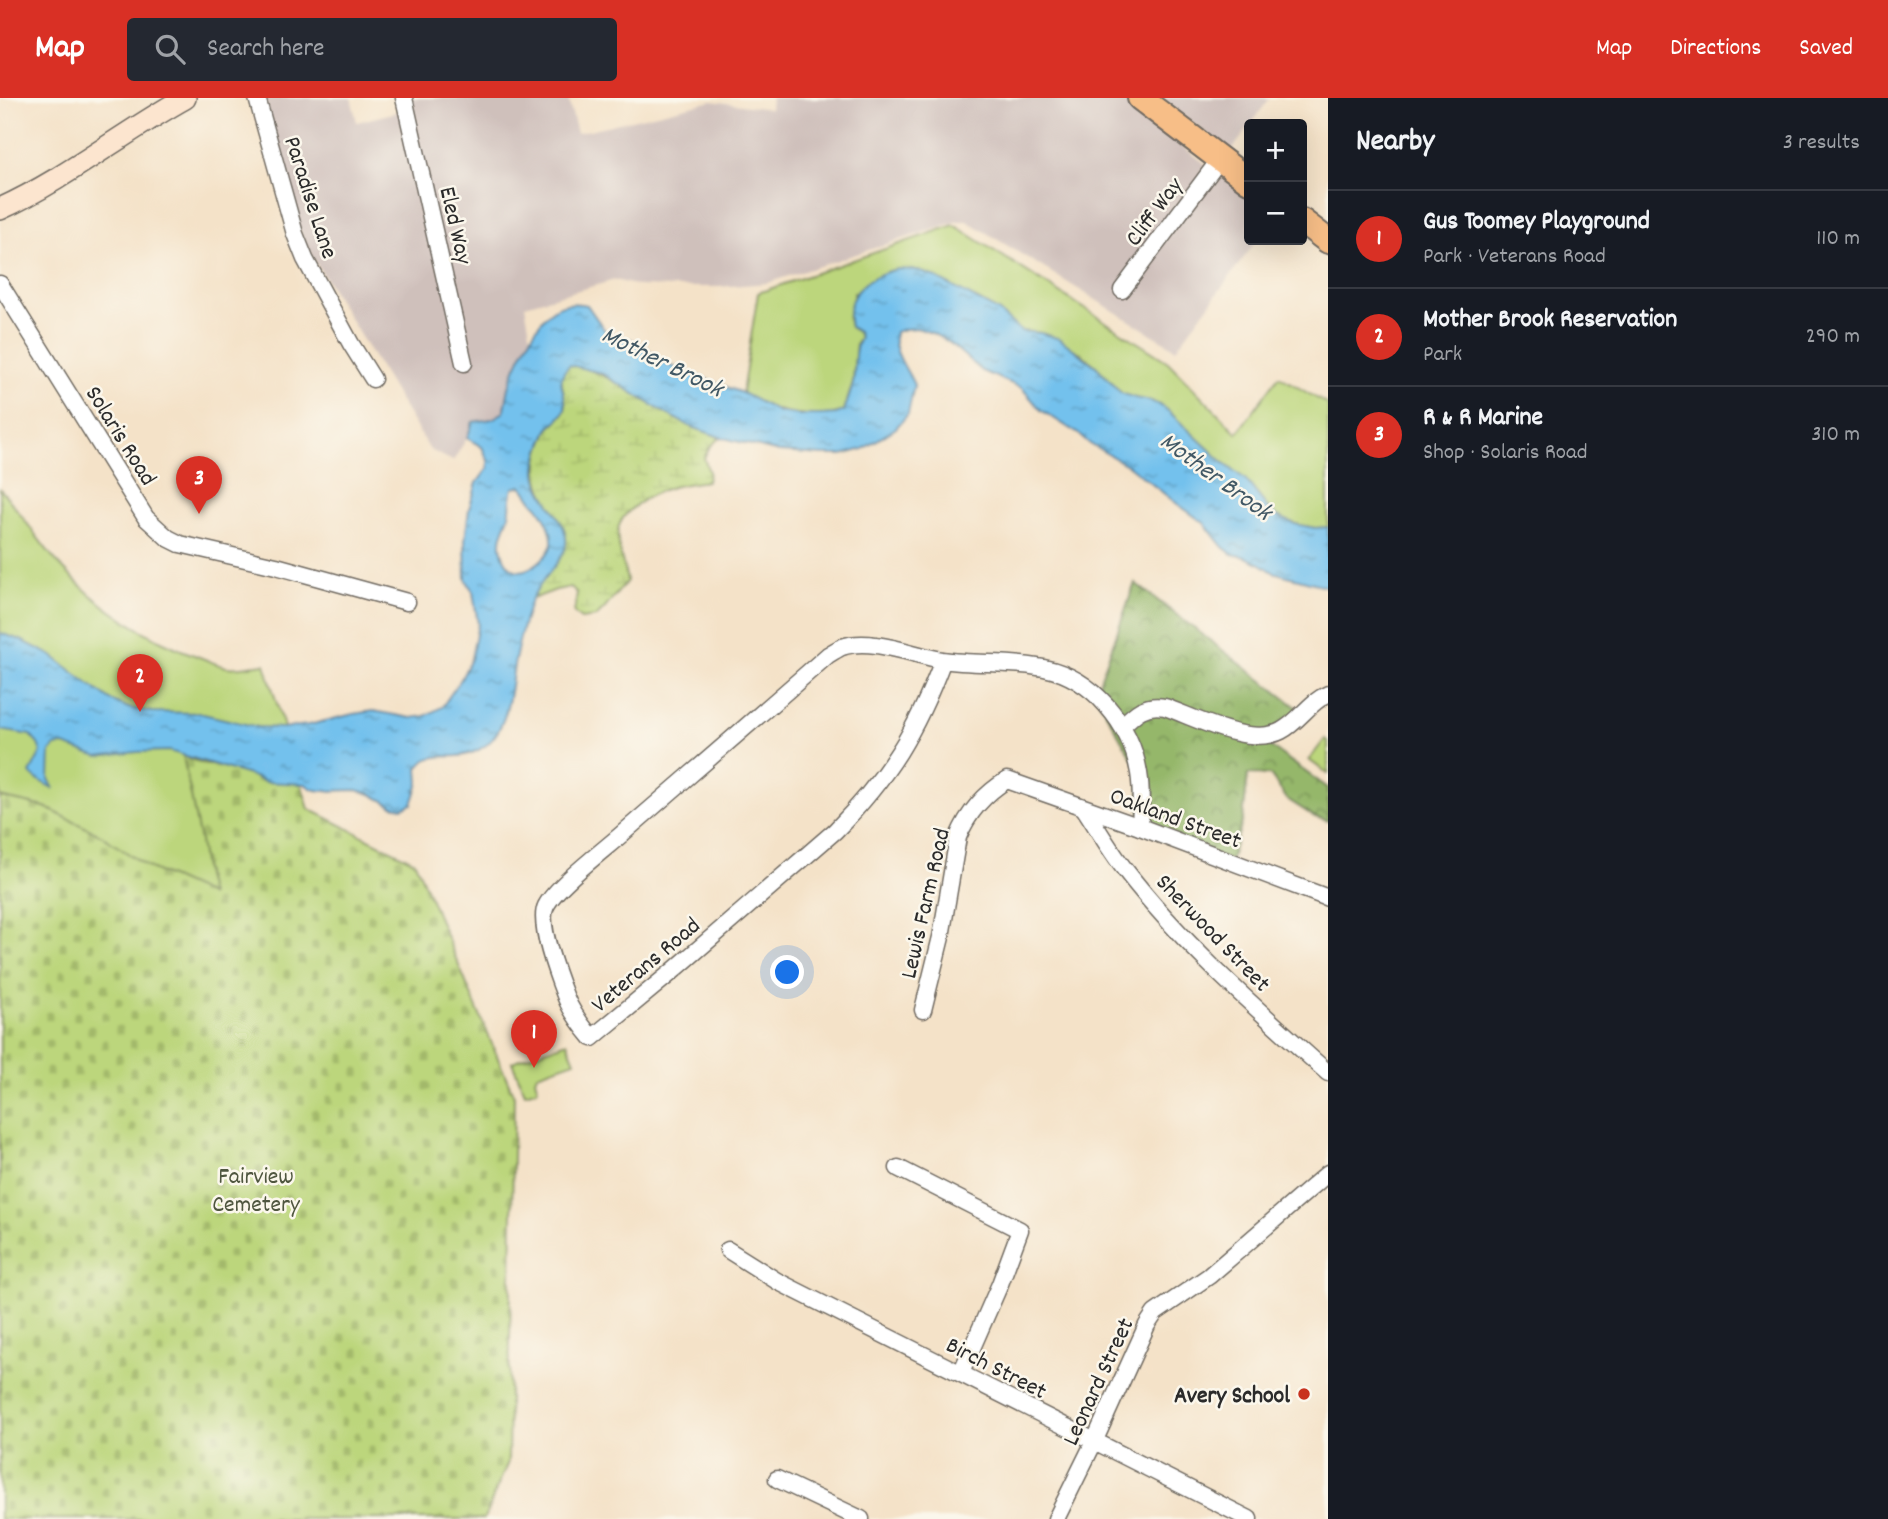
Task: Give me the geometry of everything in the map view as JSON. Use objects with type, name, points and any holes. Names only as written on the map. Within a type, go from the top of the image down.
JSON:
[{"type":"main road","points":[[1140,98],[1244,177]]},
{"type":"main road","points":[[1307,224],[1327,238]]},
{"type":"street","points":[[0,209],[53,181],[185,98]]},
{"type":"street","name":"Paradise Lane","points":[[257,98],[302,253],[373,379]]},
{"type":"street","name":"Eled Way","points":[[404,98],[464,363]]},
{"type":"street","name":"Cliff Way","points":[[1122,290],[1220,159]]},
{"type":"street","name":"Solaris Road","points":[[0,284],[146,517],[168,538],[180,544],[276,566],[407,602]]},
{"type":"street","name":"Veterans Road","points":[[943,660],[918,720],[900,754],[859,806],[835,831],[592,1038],[566,999],[545,936],[545,908],[553,896],[604,850],[828,655],[842,647],[872,645],[943,660],[1044,668],[1080,682],[1111,710],[1122,726],[1134,754],[1139,770],[1140,827]]},
{"type":"street","points":[[1122,726],[1137,711],[1155,705],[1243,736],[1269,735],[1281,731],[1314,702],[1328,694]]},
{"type":"street","name":"Oakland Street","points":[[1007,780],[1328,898]]},
{"type":"street","name":"Lewis Farm Road","points":[[923,1010],[941,937],[958,837],[963,824],[985,796],[1007,780]]},
{"type":"street","name":"Sherwood Street","points":[[1084,808],[1125,870],[1171,923],[1256,1009],[1328,1073]]},
{"type":"street","points":[[898,1168],[1020,1230],[1000,1284],[961,1373]]},
{"type":"street","name":"Leonard Street","points":[[1056,1519],[1155,1313],[1218,1268],[1328,1173]]},
{"type":"street","name":"Birch Street","points":[[728,1250],[777,1281],[1249,1519]]},
{"type":"street","points":[[777,1479],[861,1519]]},
{"type":"shaded area","points":[[264,98],[351,98],[357,122],[401,111],[398,98],[568,98],[577,133],[712,101],[770,109],[771,98],[1121,98],[1244,194],[1244,245],[1253,245],[1176,349],[967,221],[958,221],[767,283],[673,287],[639,286],[615,280],[525,305],[531,338],[510,384],[504,412],[492,419],[473,422],[453,461],[430,450],[303,242]]},
{"type":"shaded area","points":[[1160,98],[1270,98],[1255,119],[1244,119],[1244,134],[1230,153]]},
{"type":"green space","points":[[954,225],[1168,362],[1237,433],[1279,376],[1328,405],[1328,527],[1315,528],[1295,524],[1277,516],[1245,479],[1226,465],[1165,408],[1151,401],[1121,393],[1081,353],[1041,333],[1021,331],[998,311],[951,287],[854,293],[848,318],[850,327],[858,332],[860,338],[856,344],[853,382],[844,411],[827,415],[795,414],[769,407],[742,393],[758,293]]},
{"type":"green space","points":[[570,364],[607,378],[677,420],[720,437],[704,458],[709,472],[707,481],[662,491],[637,504],[624,517],[619,525],[618,538],[627,581],[596,617],[581,619],[574,613],[577,593],[571,587],[530,600],[558,560],[565,531],[544,494],[538,459],[548,431],[565,410],[562,376]]},
{"type":"green space","points":[[0,489],[44,547],[75,581],[125,620],[163,642],[221,666],[236,668],[265,664],[296,767],[223,766],[201,763],[183,756],[210,895],[150,868],[99,834],[45,807],[0,797]]},
{"type":"green space","points":[[1135,583],[1303,712],[1257,737],[1328,788],[1328,821],[1315,817],[1287,799],[1270,775],[1248,774],[1243,819],[1230,861],[1140,827],[1139,770],[1095,694]]},
{"type":"green space","points":[[1325,739],[1328,741],[1328,774],[1309,760]]},
{"type":"green space","name":"Fairview Cemetery","points":[[182,755],[201,763],[296,767],[309,809],[415,862],[514,1096],[508,1462],[484,1519],[0,1519],[0,797],[45,807],[209,895]]},
{"type":"green space","points":[[567,1042],[575,1061],[537,1074],[535,1079],[538,1089],[525,1093],[512,1062]]},
{"type":"water","name":"Mother Brook","points":[[897,269],[916,270],[933,276],[998,311],[1021,331],[1060,339],[1097,367],[1121,393],[1151,401],[1165,408],[1226,465],[1245,479],[1277,516],[1295,524],[1315,528],[1328,527],[1328,587],[1273,572],[1246,557],[1232,554],[1204,523],[1129,466],[1090,444],[1041,410],[1022,388],[982,371],[950,343],[917,328],[895,332],[894,339],[897,352],[914,385],[908,414],[896,428],[863,449],[842,455],[779,452],[720,437],[689,426],[601,373],[570,365],[561,381],[565,409],[546,434],[538,455],[536,471],[542,490],[563,526],[566,535],[564,551],[530,603],[517,650],[506,712],[499,729],[487,744],[473,752],[433,757],[425,761],[418,768],[419,783],[412,804],[402,808],[393,806],[357,790],[322,791],[305,784],[265,782],[169,751],[98,757],[64,745],[55,746],[50,752],[49,779],[54,789],[30,773],[41,752],[30,735],[0,730],[0,633],[51,655],[110,700],[129,708],[152,712],[199,713],[258,727],[282,728],[373,711],[411,718],[425,716],[442,707],[461,679],[471,659],[478,624],[473,592],[466,579],[465,540],[469,509],[477,483],[488,468],[488,460],[482,447],[467,438],[473,422],[492,419],[504,412],[510,384],[521,356],[532,335],[550,312],[568,304],[587,305],[606,332],[645,346],[657,358],[674,367],[742,393],[779,412],[799,415],[836,414],[844,411],[850,393],[856,348],[860,338],[858,332],[850,327],[850,305],[860,288],[886,272]],"holes":[[[521,486],[546,519],[552,543],[540,561],[520,571],[511,568],[505,560],[501,542],[513,488]]]},
{"type":"place","name":"R & R Marine","points":[[199,514]]},
{"type":"place","name":"Mother Brook Reservation","points":[[140,712]]},
{"type":"place","name":"Gus Toomey Playground","points":[[534,1068]]},
{"type":"place","name":"Avery School","points":[[1304,1394]]}]
